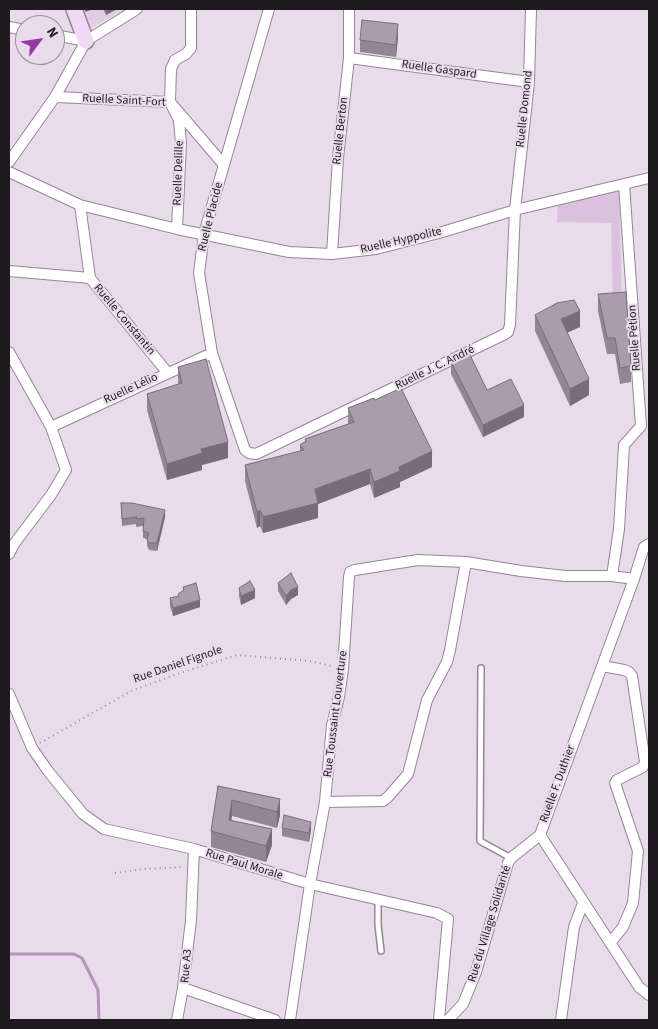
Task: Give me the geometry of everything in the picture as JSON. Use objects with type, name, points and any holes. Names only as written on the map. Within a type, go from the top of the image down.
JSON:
[{"type":"street","points":[[74,9],[86,42]]},
{"type":"street","points":[[9,162],[55,97],[86,42],[137,9]]},
{"type":"street","name":"Ruelle Delille","points":[[177,229],[182,143],[179,120],[170,102],[171,69],[175,60],[186,54],[191,48],[191,9]]},
{"type":"street","name":"Ruelle Placide","points":[[249,453],[245,450],[212,353],[199,273],[204,234],[269,9]]},
{"type":"street","name":"Ruelle Berton","points":[[332,254],[338,158],[349,58],[349,9]]},
{"type":"street","name":"Ruelle Domond","points":[[516,210],[529,82],[532,9]]},
{"type":"street","points":[[65,38],[86,42]]},
{"type":"street","name":"Ruelle Gaspard","points":[[349,58],[529,82]]},
{"type":"street","name":"Ruelle Saint-Fort","points":[[55,97],[170,102],[224,166]]},
{"type":"street","name":"Ruelle Hyppolite","points":[[9,172],[80,205],[177,229],[289,252],[332,254],[376,249],[516,210],[649,178]]},
{"type":"street","name":"Ruelle Pétion","points":[[612,576],[619,529],[624,445],[641,426],[624,184]]},
{"type":"street","name":"Ruelle Constantin","points":[[80,205],[90,278],[167,372]]},
{"type":"street","name":"Ruelle J. C. André","points":[[249,453],[256,454],[508,332],[510,325],[516,210]]},
{"type":"street","points":[[9,272],[90,278]]},
{"type":"street","points":[[9,352],[51,426],[66,470],[51,495],[11,543],[9,554]]},
{"type":"street","name":"Ruelle Lélio","points":[[51,426],[212,353]]},
{"type":"street","name":"Ruelle F. Duthier","points":[[649,544],[644,547],[540,835],[639,987],[649,994]]},
{"type":"street","name":"Rue Toussaint Louverture","points":[[290,1020],[310,884],[325,802],[332,725],[339,698],[350,572],[418,560],[466,562],[565,576],[634,578]]},
{"type":"street","points":[[325,802],[382,801],[388,797],[408,774],[427,700],[447,662],[466,562]]},
{"type":"street","points":[[602,666],[624,670],[632,676],[645,762],[643,767],[617,780],[615,783],[638,851],[633,903],[623,927],[610,943]]},
{"type":"street","name":"Rue Paul Morale","points":[[9,694],[32,748],[48,771],[84,814],[104,829],[194,850],[310,884],[437,913],[448,919],[439,1020]]},
{"type":"street","name":"Rue du Village Solidarité","points":[[448,1020],[463,1004],[476,972],[511,858],[540,835]]},
{"type":"street","name":"Rue A3","points":[[194,850],[191,920],[183,988],[274,1020]]},
{"type":"street","points":[[561,1020],[574,927],[583,903]]},
{"type":"street","points":[[177,1020],[183,988]]},
{"type":"lane","points":[[481,668],[480,841],[511,858]]},
{"type":"lane","points":[[378,900],[381,951]]},
{"type":"path","name":"Rue Daniel Fignole","points":[[32,748],[131,691],[237,655],[309,661],[343,668]]},
{"type":"path","points":[[115,873],[193,866]]},
{"type":"shaded area","points":[[78,9],[126,9],[86,30]]},
{"type":"shaded area","points":[[619,189],[622,304],[613,307],[611,223],[557,222],[558,203]]},
{"type":"building","points":[[362,20],[398,24],[396,45],[360,40]]},
{"type":"building","points":[[626,292],[631,366],[620,368],[615,338],[607,338],[598,294]]},
{"type":"building","points":[[574,300],[580,311],[561,319],[589,379],[570,389],[535,315],[557,303]]},
{"type":"building","points":[[469,353],[487,390],[511,379],[524,405],[483,425],[451,362]]},
{"type":"building","points":[[206,359],[228,442],[201,449],[202,453],[167,464],[147,394],[182,383],[178,367]]},
{"type":"building","points":[[401,388],[432,451],[399,467],[400,471],[374,482],[370,469],[315,489],[318,503],[263,517],[260,510],[257,512],[245,465],[304,450],[300,445],[306,441],[305,439],[354,422],[348,408],[374,398],[375,400]]},
{"type":"building","points":[[121,503],[132,503],[165,510],[157,543],[149,543],[147,539],[149,533],[143,531],[144,518],[122,519]]},
{"type":"building","points":[[291,573],[298,587],[291,590],[286,596],[278,583]]},
{"type":"building","points":[[250,581],[255,590],[241,596],[239,588]]},
{"type":"building","points":[[196,583],[200,600],[173,608],[170,598],[179,596],[178,594],[184,590],[183,587]]},
{"type":"building","points":[[218,786],[280,799],[277,812],[232,800],[229,820],[272,829],[266,846],[211,831]]},
{"type":"building","points":[[284,815],[311,822],[309,833],[282,828]]},
{"type":"waterway","points":[[9,954],[74,954],[82,958],[98,990],[99,1020]]}]
